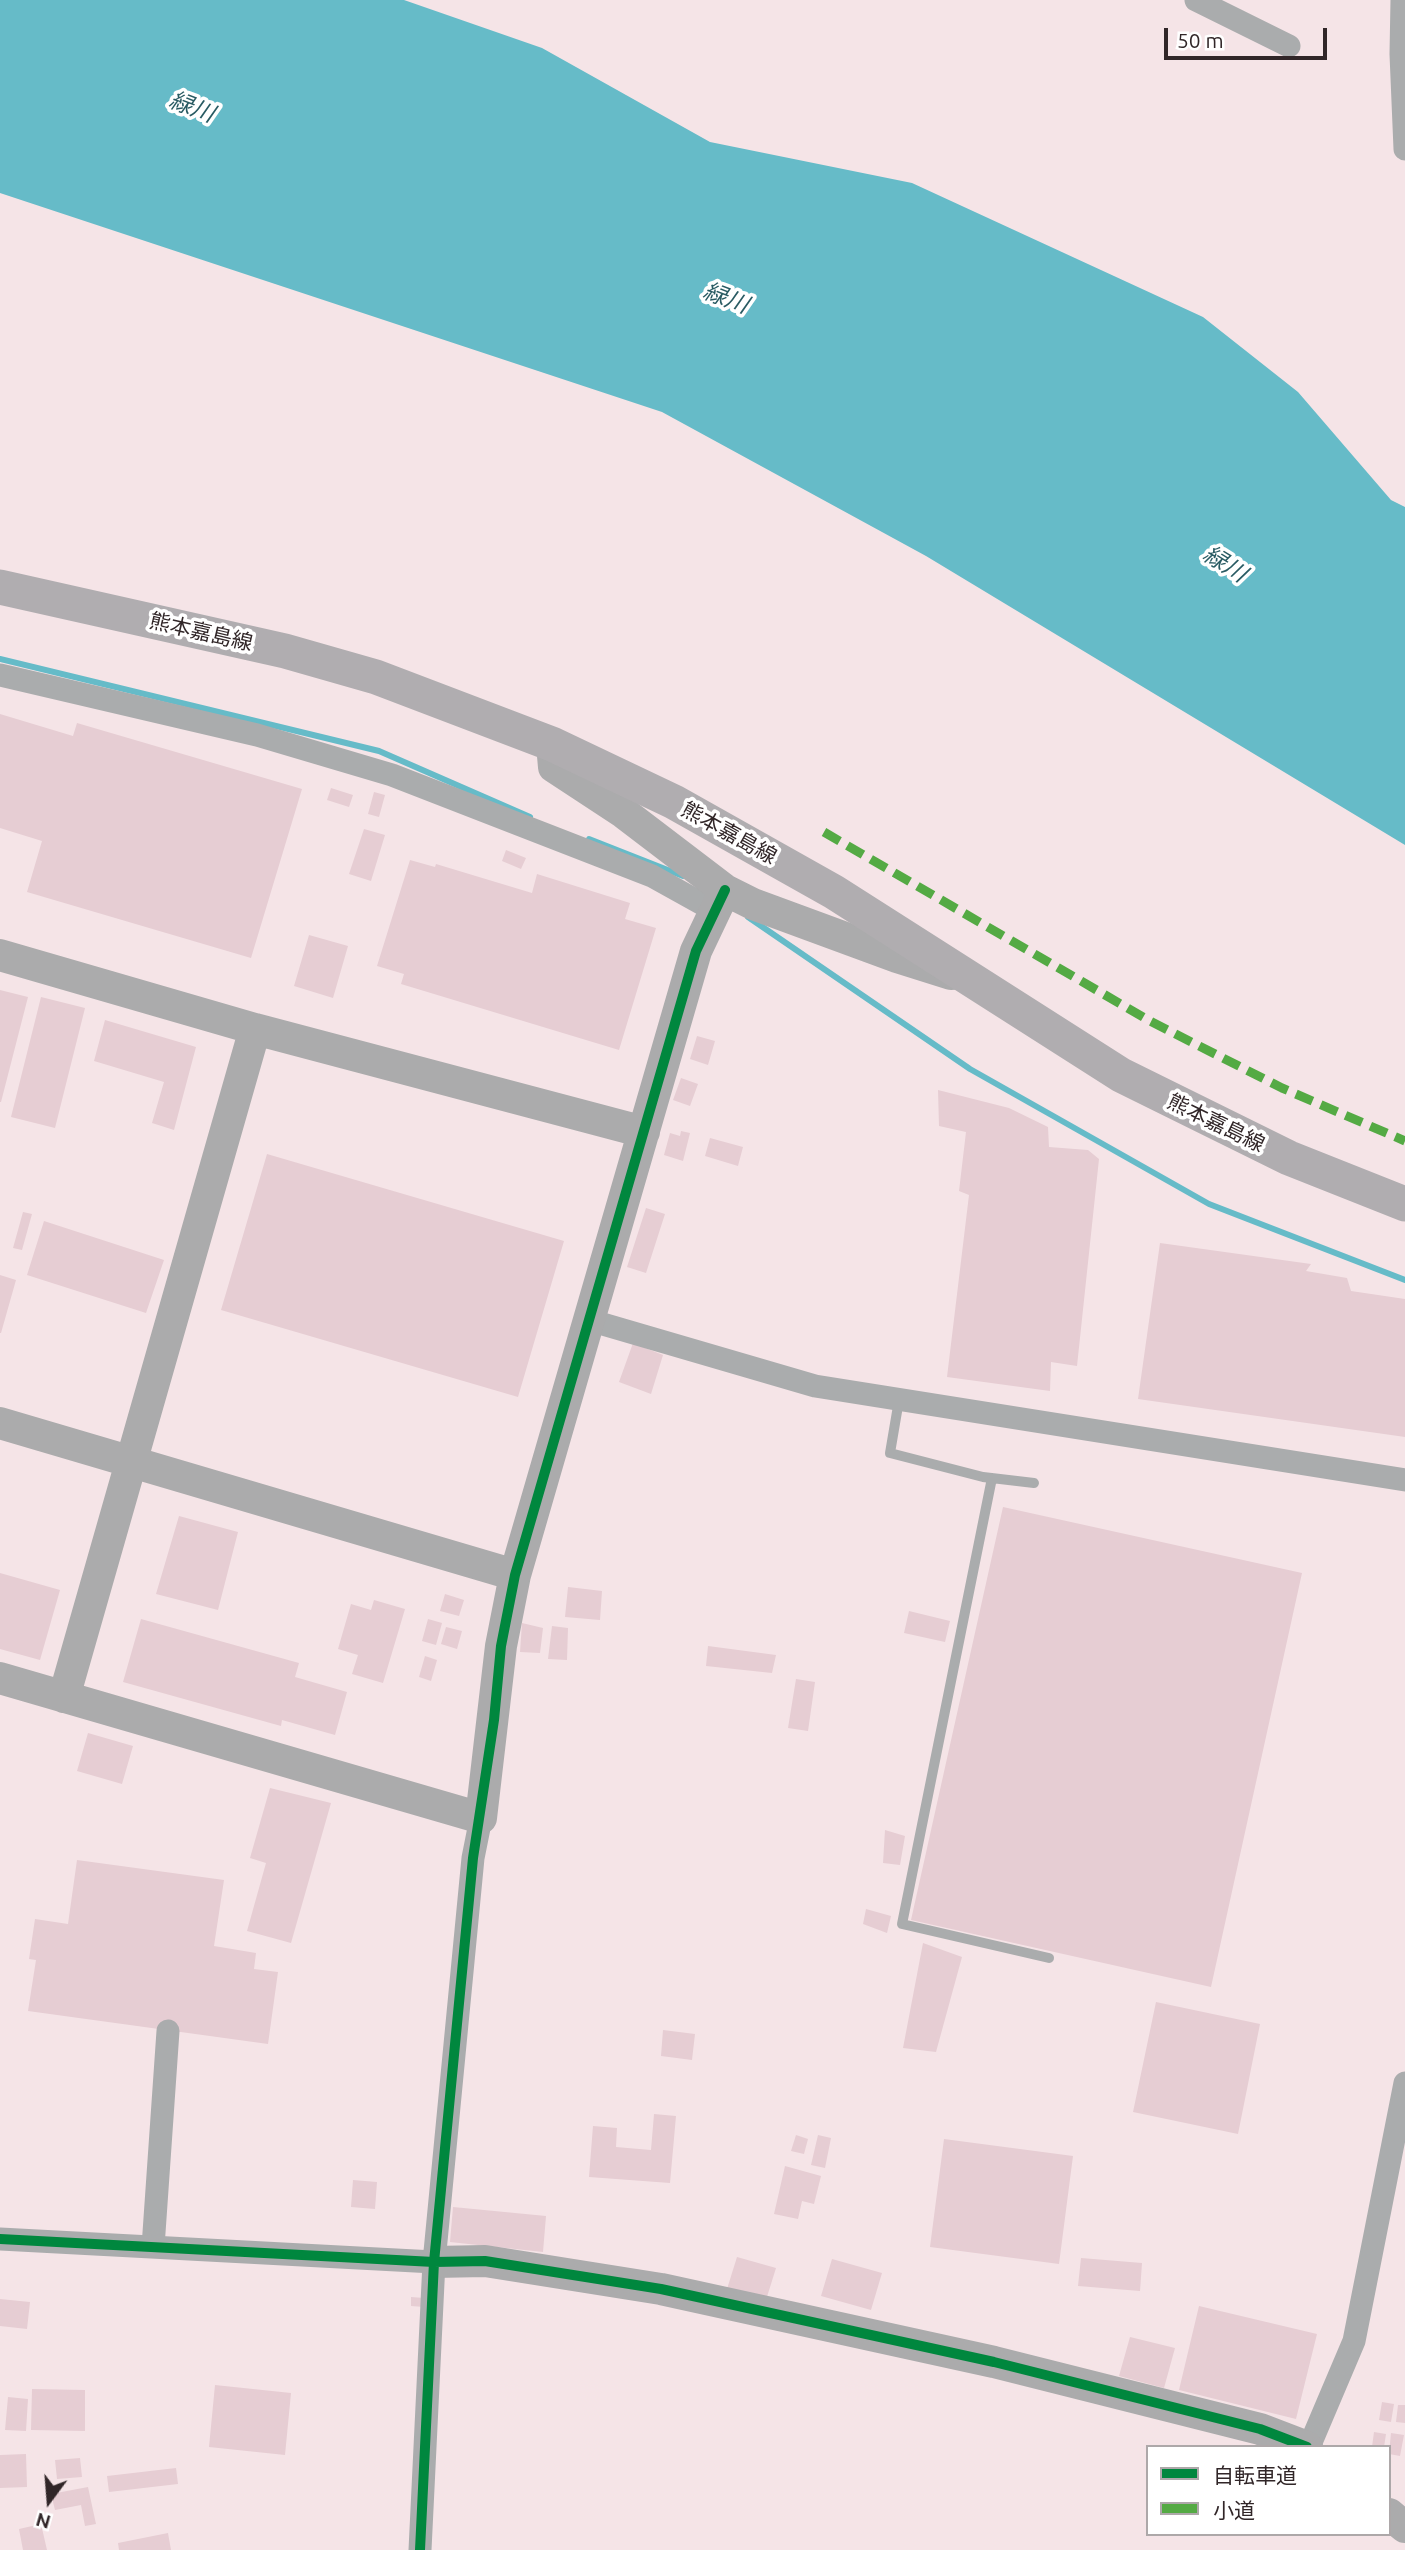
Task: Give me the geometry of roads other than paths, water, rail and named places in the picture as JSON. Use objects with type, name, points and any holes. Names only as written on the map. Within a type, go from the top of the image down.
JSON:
[{"type":"main road","name":"熊本嘉島線","points":[[0,587],[285,651],[376,677],[552,744],[674,802],[768,853],[1121,1075],[1202,1118],[1289,1158],[1405,1204]]},
{"type":"street","points":[[1196,0],[1289,46]]},
{"type":"street","points":[[1402,0],[1405,149]]},
{"type":"street","points":[[0,675],[257,735],[392,775],[720,901],[753,904],[897,957],[972,980]]},
{"type":"street","points":[[552,744],[554,767],[624,813],[720,901]]},
{"type":"street","points":[[420,2550],[434,2262],[473,1858],[481,1818],[501,1646],[515,1575],[696,951],[720,901]]},
{"type":"street","points":[[0,955],[255,1029],[644,1132]]},
{"type":"street","points":[[64,1697],[255,1029]]},
{"type":"street","points":[[589,1320],[815,1386],[1405,1480]]},
{"type":"street","points":[[0,1423],[133,1460],[515,1575]]},
{"type":"street","points":[[0,1678],[481,1818]]},
{"type":"street","points":[[153,2247],[168,2031]]},
{"type":"street","points":[[1309,2445],[1354,2341],[1405,2083]]},
{"type":"street","points":[[0,2239],[434,2262],[485,2261],[675,2292],[994,2362],[1260,2428],[1303,2445]]},
{"type":"street","points":[[1391,2516],[1405,2527]]},
{"type":"lane","points":[[899,1400],[890,1453],[992,1478],[1034,1483]]},
{"type":"lane","points":[[992,1478],[902,1924],[1049,1958]]},
{"type":"water","name":"緑川","points":[[0,0],[404,0],[542,48],[710,142],[912,183],[1203,317],[1298,392],[1391,500],[1405,507],[1405,845],[926,556],[662,412],[0,193]]},
{"type":"waterway","points":[[0,659],[379,751],[530,817]]},
{"type":"waterway","points":[[589,839],[683,876]]},
{"type":"waterway","points":[[748,917],[970,1069],[1209,1204],[1405,1280]]}]
